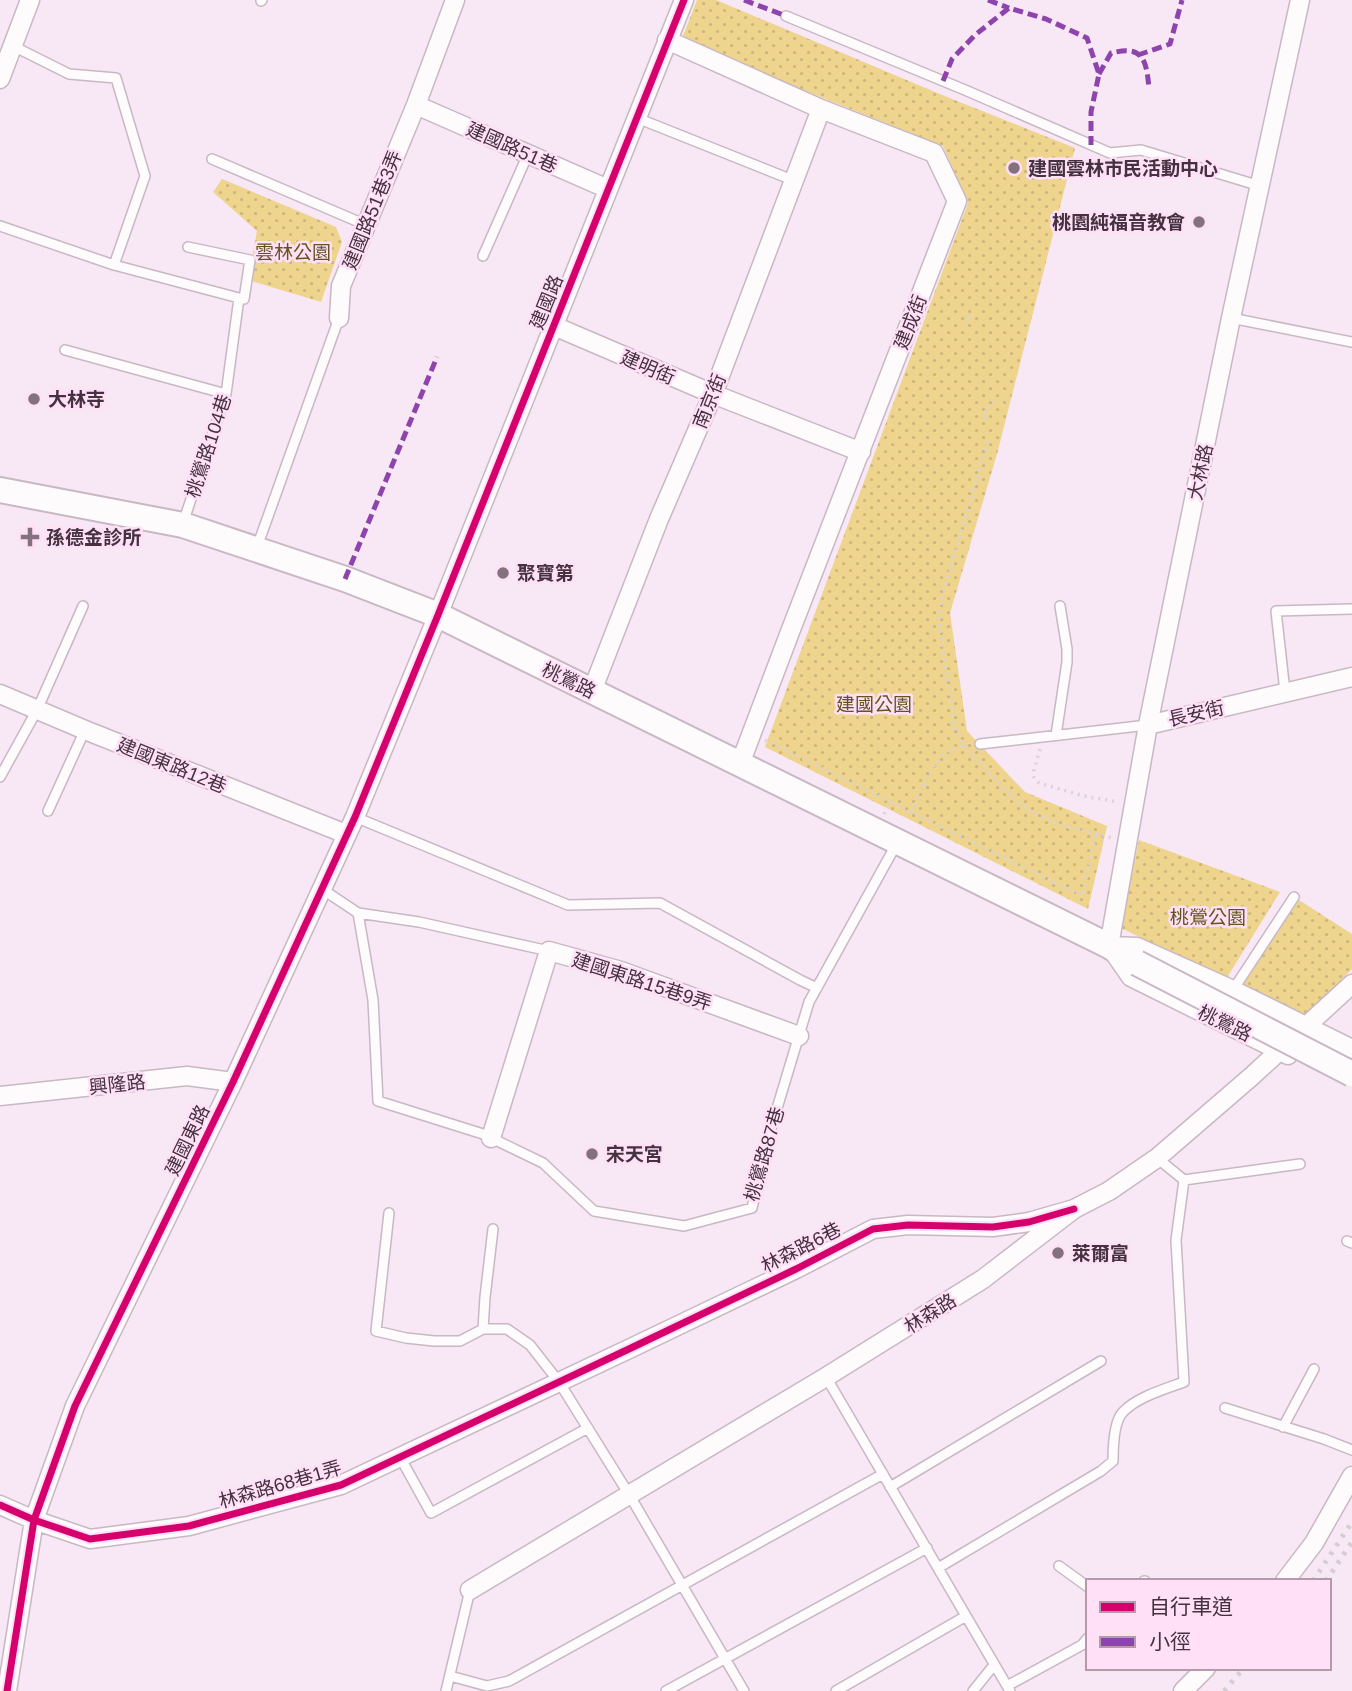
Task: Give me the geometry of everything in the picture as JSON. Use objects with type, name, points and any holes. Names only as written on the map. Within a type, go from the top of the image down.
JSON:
[{"type":"main road","name":"桃鶯路","points":[[0,489],[183,525],[345,579],[438,615],[1109,946],[1352,1074]]},
{"type":"street","name":"建國路51巷3弄","points":[[339,318],[341,286],[416,105],[454,0]]},
{"type":"street","name":"建國路","points":[[438,615],[684,0]]},
{"type":"street","name":"大林路","points":[[1109,946],[1148,725],[1231,318],[1300,0]]},
{"type":"street","points":[[0,79],[28,1]]},
{"type":"street","name":"建成街","points":[[667,40],[821,109],[934,153],[957,201],[740,764]]},
{"type":"street","name":"建國路51巷","points":[[416,105],[608,189]]},
{"type":"street","name":"南京街","points":[[592,691],[659,519],[713,394],[821,109]]},
{"type":"street","name":"建明街","points":[[554,326],[713,394],[860,452]]},
{"type":"street","name":"建國東路","points":[[7,1691],[34,1520],[75,1406],[233,1082],[355,817],[438,615]]},
{"type":"street","name":"長安街","points":[[1148,725],[1352,677]]},
{"type":"street","name":"建國東路12巷","points":[[0,694],[346,834]]},
{"type":"street","name":"桃鶯路","points":[[1109,946],[1136,947],[1233,990],[1352,1049]]},
{"type":"street","name":"桃鶯路","points":[[1109,946],[1131,976],[1352,1087]]},
{"type":"street","name":"建國東路15巷9弄","points":[[491,1138],[550,951],[621,971],[799,1036]]},
{"type":"street","name":"林森路","points":[[470,1590],[917,1322],[983,1279],[1074,1209],[1109,1191],[1157,1158],[1352,984]]},
{"type":"street","points":[[1315,1068],[1332,1039]]},
{"type":"street","name":"興隆路","points":[[0,1096],[187,1076],[233,1082]]},
{"type":"street","name":"林森路6巷","points":[[559,1382],[796,1269],[873,1228],[908,1225],[993,1227],[1029,1222],[1074,1209]]},
{"type":"street","name":"林森路68巷1弄","points":[[0,1505],[90,1539],[189,1526],[341,1485],[559,1382]]},
{"type":"street","points":[[1287,1579],[1314,1543],[1352,1476]]},
{"type":"street","points":[[1183,1691],[1204,1670]]},
{"type":"lane","points":[[786,16],[1110,153],[1141,150],[1260,186]]},
{"type":"lane","points":[[13,46],[69,74],[116,78],[145,176],[114,265]]},
{"type":"lane","points":[[636,118],[795,181]]},
{"type":"lane","points":[[483,256],[528,154]]},
{"type":"lane","points":[[212,159],[366,225]]},
{"type":"lane","points":[[0,226],[114,265],[239,298]]},
{"type":"lane","name":"桃鶯路104巷","points":[[183,525],[226,394],[239,298],[244,299],[250,260],[188,247]]},
{"type":"lane","points":[[256,550],[339,318]]},
{"type":"lane","points":[[1231,318],[1352,342]]},
{"type":"lane","points":[[65,350],[226,394]]},
{"type":"lane","points":[[1056,736],[1067,662],[1060,606]]},
{"type":"lane","points":[[0,777],[37,710],[83,607]]},
{"type":"lane","points":[[1285,692],[1276,611],[1352,609]]},
{"type":"lane","name":"長安街","points":[[980,744],[1148,725]]},
{"type":"lane","points":[[48,811],[85,730]]},
{"type":"lane","points":[[355,817],[568,905],[660,903],[817,988]]},
{"type":"lane","name":"桃鶯路87巷","points":[[491,1138],[543,1163],[594,1211],[684,1226],[752,1208],[772,1125],[809,1002],[898,842]]},
{"type":"lane","points":[[321,888],[358,913],[419,922],[550,951]]},
{"type":"lane","points":[[1233,990],[1294,897]]},
{"type":"lane","points":[[358,913],[373,1000],[379,1101],[491,1138]]},
{"type":"lane","points":[[1157,1158],[1184,1180],[1300,1164]]},
{"type":"lane","points":[[938,1568],[1101,1471],[1113,1461],[1114,1440],[1122,1413],[1148,1395],[1184,1382],[1176,1240],[1184,1180]]},
{"type":"lane","points":[[389,1213],[376,1331],[434,1341],[460,1340],[484,1329],[507,1329],[530,1345],[559,1382],[588,1428],[744,1691]]},
{"type":"lane","points":[[484,1329],[493,1228]]},
{"type":"lane","points":[[890,1487],[1101,1361]]},
{"type":"lane","points":[[1283,1427],[1314,1369]]},
{"type":"lane","points":[[826,1377],[1008,1689],[1086,1640]]},
{"type":"lane","points":[[1225,1408],[1352,1450]]},
{"type":"lane","points":[[400,1457],[431,1513],[588,1428]]},
{"type":"lane","points":[[450,1676],[487,1686],[509,1681],[883,1474]]},
{"type":"lane","points":[[666,1691],[926,1548]]},
{"type":"lane","points":[[1059,1566],[1086,1586]]},
{"type":"lane","points":[[446,1691],[470,1590]]},
{"type":"lane","points":[[836,1691],[966,1616]]},
{"type":"lane","points":[[973,1691],[994,1665]]},
{"type":"path","points":[[966,324],[970,316]]},
{"type":"path","points":[[986,419],[986,409],[993,401]]},
{"type":"path","points":[[988,442],[941,601],[939,625],[955,727],[964,746],[1014,799],[1032,812],[1055,822],[1127,842]]},
{"type":"path","points":[[757,736],[1082,896],[1096,833]]},
{"type":"path","points":[[1041,737],[1034,770],[1034,777],[1039,783],[1084,796],[1134,805]]},
{"type":"path","points":[[912,811],[940,758],[949,751],[980,744]]},
{"type":"green space","name":"建國公園","points":[[697,0],[716,0],[1075,148],[997,454],[950,613],[967,731],[1025,792],[1107,826],[1088,909],[765,747],[968,203],[943,146],[681,41]]},
{"type":"green space","name":"雲林公園","points":[[222,179],[336,227],[342,242],[321,302],[248,280],[257,231],[213,192]]},
{"type":"green space","name":"桃鶯公園","points":[[1139,840],[1280,892],[1226,979],[1121,928]]},
{"type":"green space","points":[[1299,900],[1352,934],[1352,969],[1305,1016],[1242,986]]},
{"type":"railway","points":[[1314,1579],[1352,1522]]},
{"type":"railway","points":[[1327,1579],[1352,1542]]},
{"type":"railway","points":[[1224,1691],[1242,1670]]},
{"type":"marked path","points":[[744,0],[786,16]]},
{"type":"marked path","points":[[988,0],[1009,8]]},
{"type":"marked path","points":[[1138,55],[1170,44],[1182,0]]},
{"type":"marked path","points":[[943,81],[952,59],[975,35],[1009,8],[1046,19],[1087,38],[1099,74],[1091,112],[1091,145]]},
{"type":"marked path","points":[[1099,74],[1111,53],[1135,52],[1143,59],[1149,87]]},
{"type":"marked path","points":[[345,579],[437,357]]},
{"type":"cycle path","points":[[7,1691],[34,1520],[75,1406],[233,1082],[355,817],[684,0]]},
{"type":"cycle path","points":[[0,1505],[90,1539],[189,1526],[341,1485],[796,1269],[873,1229],[908,1225],[993,1227],[1029,1222],[1074,1209]]},
{"type":"place","name":"建國雲林市民活動中心","points":[[1014,168]]},
{"type":"place","name":"桃園純福音教會","points":[[1199,222]]},
{"type":"place","name":"大林寺","points":[[34,399]]},
{"type":"place","name":"孫德金診所","points":[[30,537]]},
{"type":"place","name":"聚寶第","points":[[503,573]]},
{"type":"place","name":"宋天宮","points":[[592,1154]]},
{"type":"place","name":"萊爾富","points":[[1058,1253]]}]
